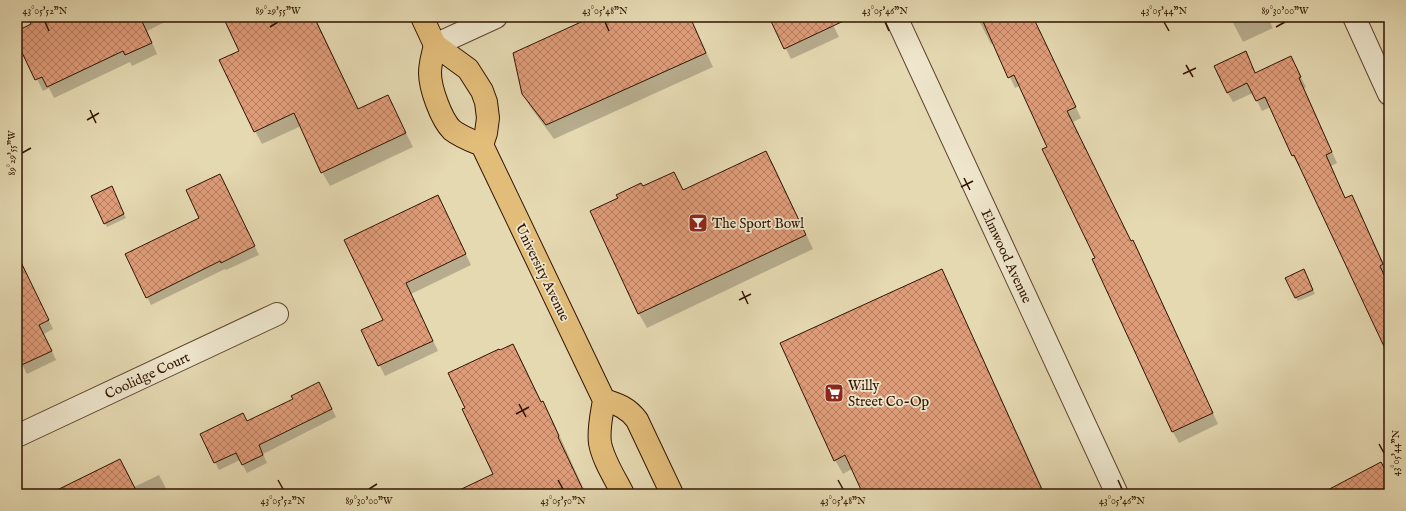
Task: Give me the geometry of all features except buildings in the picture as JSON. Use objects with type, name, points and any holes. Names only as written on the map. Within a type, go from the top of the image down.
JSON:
[{"type":"main road","points":[[422,17],[435,45],[468,69],[482,91],[486,102],[488,118],[486,134],[482,145],[458,134],[452,129],[436,101],[431,80],[431,65],[435,45]]},
{"type":"main road","name":"University Avenue","points":[[482,145],[604,400]]},
{"type":"main road","points":[[623,494],[600,443],[604,400],[624,408],[637,420],[672,494]]},
{"type":"street","points":[[435,45],[496,17]]},
{"type":"street","name":"Elmwood Avenue","points":[[896,17],[1117,494]]},
{"type":"street","points":[[1354,17],[1389,94]]},
{"type":"street","name":"Coolidge Court","points":[[17,436],[277,314]]},
{"type":"place","name":"The Sport Bowl","points":[[698,223]]},
{"type":"place","name":"Willy Street Co-Op","points":[[834,393]]}]
